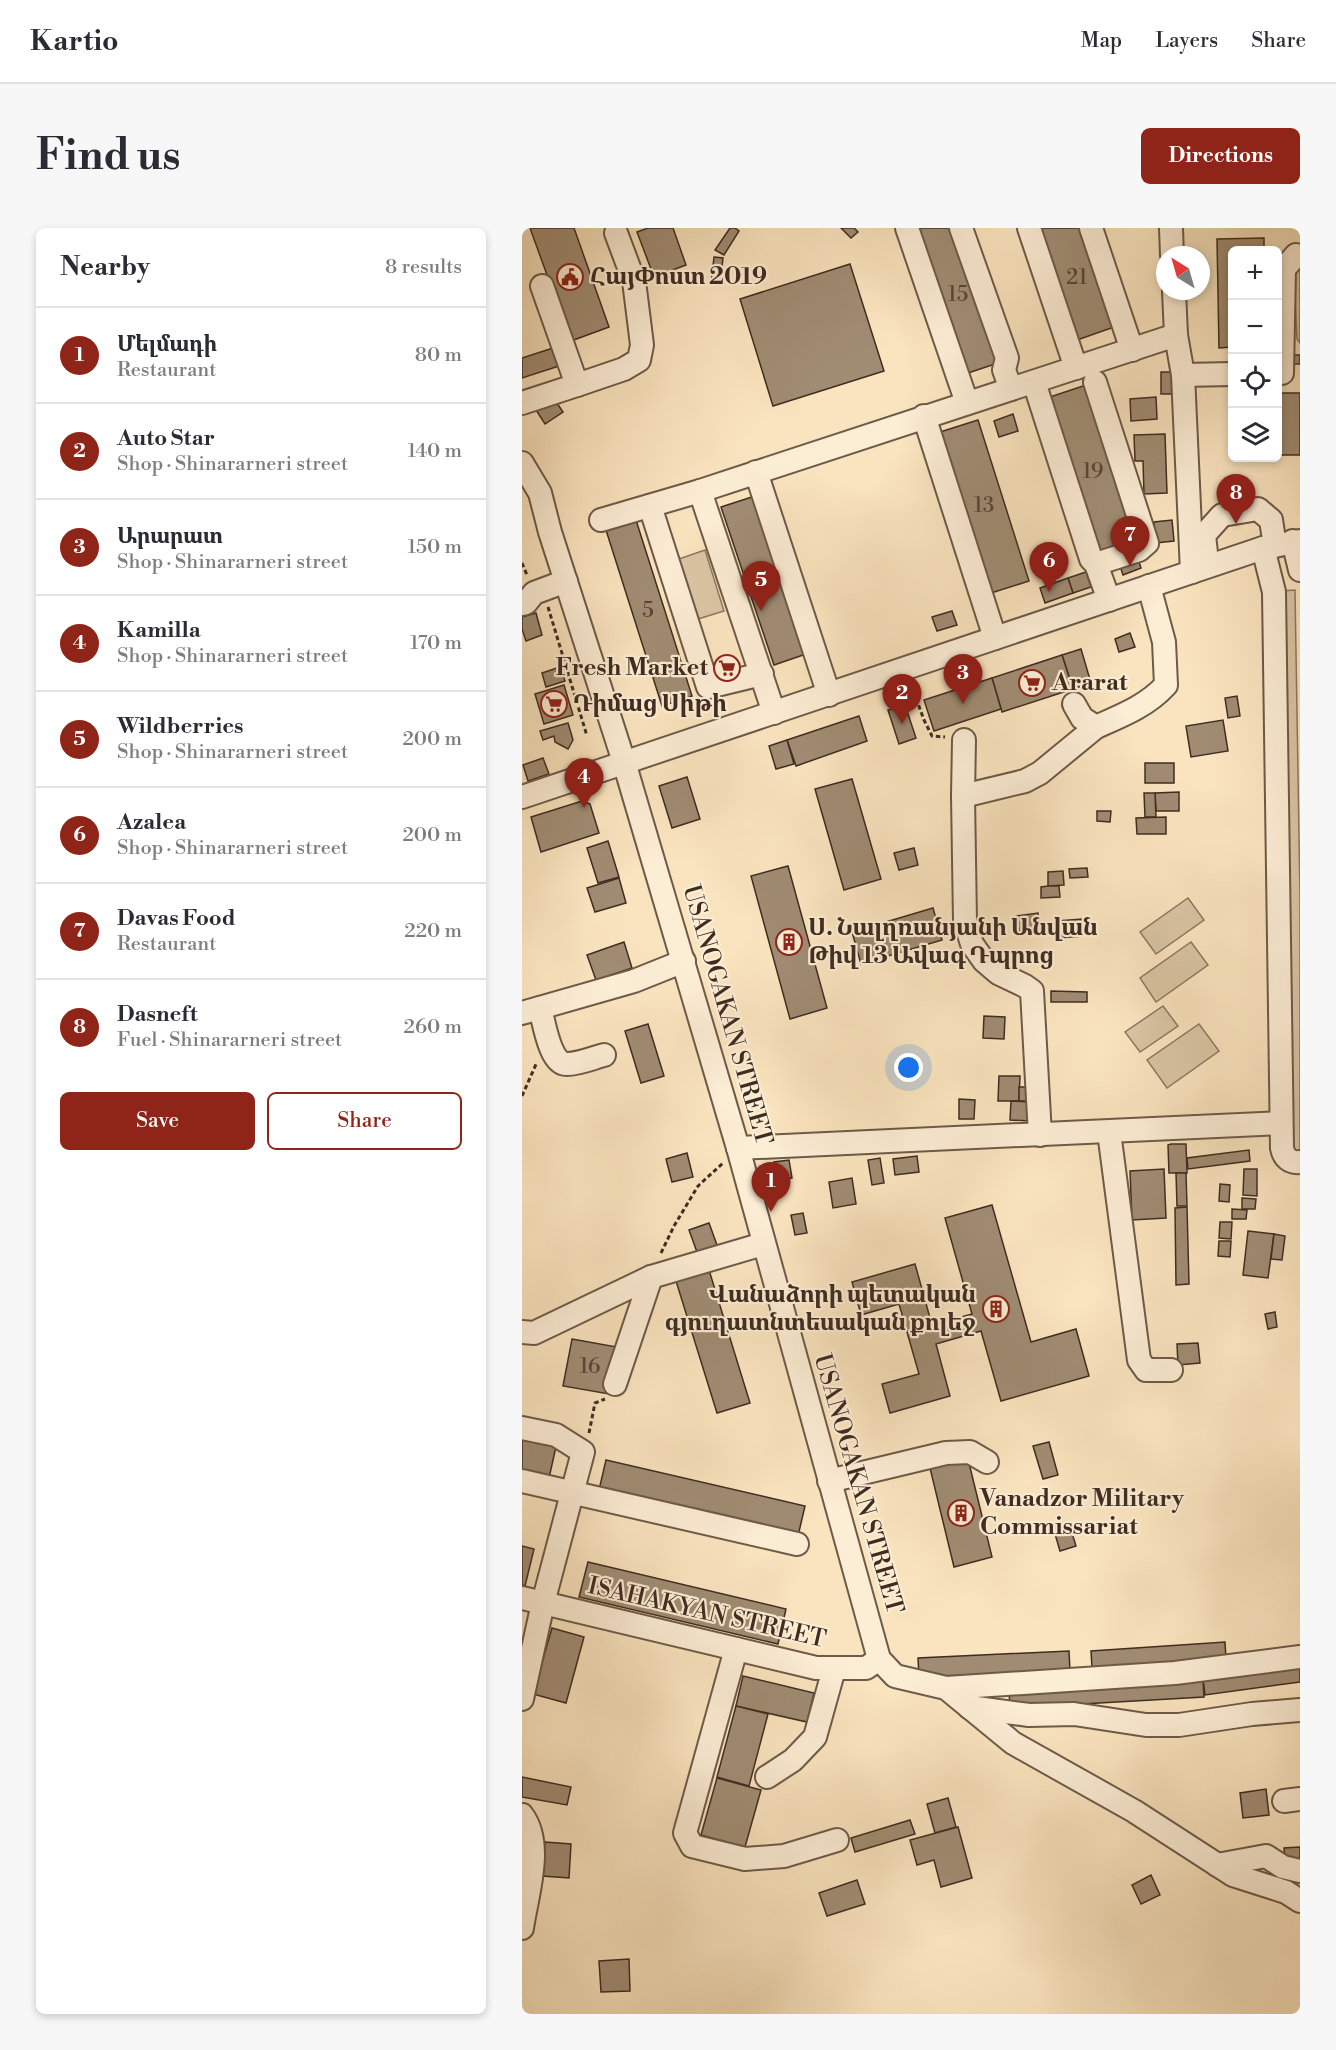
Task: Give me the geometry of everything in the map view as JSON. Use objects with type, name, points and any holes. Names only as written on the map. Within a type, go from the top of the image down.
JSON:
[{"type":"street","points":[[906,228],[968,403]]},
{"type":"street","points":[[961,228],[1007,358],[1004,370],[1011,389]]},
{"type":"street","points":[[1029,228],[1076,368]]},
{"type":"street","points":[[1091,228],[1132,350]]},
{"type":"street","points":[[1171,228],[1172,246]]},
{"type":"street","points":[[522,403],[624,369],[639,360],[642,345],[634,281],[616,233]]},
{"type":"street","points":[[1287,373],[1284,269],[1296,255],[1300,256]]},
{"type":"street","points":[[542,286],[577,385]]},
{"type":"street","points":[[1174,300],[1200,569]]},
{"type":"street","points":[[601,520],[700,491],[1176,335]]},
{"type":"street","points":[[1183,375],[1228,374]]},
{"type":"street","points":[[1034,382],[1091,559],[1096,564],[1109,600]]},
{"type":"street","points":[[1095,382],[1147,543],[1140,550],[1096,564]]},
{"type":"street","points":[[924,416],[995,638]]},
{"type":"street","name":"USANOGAKAN STREET","points":[[522,463],[540,493],[684,961],[879,1659]]},
{"type":"street","points":[[756,472],[829,695]]},
{"type":"street","points":[[700,491],[774,713]]},
{"type":"street","points":[[650,506],[708,687],[762,674]]},
{"type":"street","points":[[1200,569],[1204,535],[1222,515],[1258,509],[1271,520],[1282,544],[1300,570]]},
{"type":"street","points":[[522,796],[1200,569],[1282,544]]},
{"type":"street","points":[[1282,544],[1274,592],[1281,1123],[1283,1154],[1299,1169]]},
{"type":"street","points":[[528,599],[566,581]]},
{"type":"street","points":[[963,796],[1025,781],[1040,773],[1096,727],[1128,714],[1156,697],[1166,685],[1164,642],[1149,586]]},
{"type":"street","points":[[1074,704],[1082,718],[1096,727]]},
{"type":"street","points":[[964,740],[965,921],[972,944],[984,961],[998,973],[1032,991],[1040,1135]]},
{"type":"street","points":[[604,1055],[567,1064],[559,1062],[552,1052],[548,1037],[531,1011],[634,981],[684,961]]},
{"type":"street","points":[[738,1148],[1281,1123]]},
{"type":"street","points":[[1109,1132],[1139,1360],[1146,1370],[1171,1370]]},
{"type":"street","points":[[522,1332],[534,1333],[651,1277],[763,1244]]},
{"type":"street","points":[[615,1384],[651,1277]]},
{"type":"street","points":[[522,1428],[556,1435],[583,1452],[573,1492],[533,1600],[522,1699]]},
{"type":"street","points":[[829,1481],[946,1453],[970,1452],[987,1462]]},
{"type":"street","points":[[522,1481],[797,1544]]},
{"type":"street","name":"ISAHAKYAN STREET","points":[[533,1600],[816,1668],[866,1668],[879,1659]]},
{"type":"street","points":[[736,1649],[685,1833],[692,1846],[745,1859],[784,1856],[837,1839]]},
{"type":"street","points":[[879,1659],[895,1676],[946,1688],[1175,1673],[1300,1657]]},
{"type":"street","points":[[767,1777],[794,1760],[815,1737],[834,1669]]},
{"type":"street","points":[[946,1688],[1013,1743],[1134,1811],[1233,1875],[1286,1892],[1300,1901]]},
{"type":"street","points":[[969,1707],[1029,1715],[1074,1714],[1146,1725],[1179,1725],[1251,1714],[1300,1710]]},
{"type":"street","points":[[522,1815],[529,1825],[534,1850],[522,1928]]},
{"type":"street","points":[[1217,1865],[1266,1856],[1283,1867],[1300,1871]]},
{"type":"path","points":[[522,563],[528,599],[548,604],[587,736]]},
{"type":"path","points":[[905,669],[932,736],[964,740]]},
{"type":"path","points":[[522,1096],[548,1037]]},
{"type":"path","points":[[651,1277],[674,1226],[698,1186],[738,1148]]},
{"type":"path","points":[[588,1441],[595,1403]]},
{"type":"shaded area","points":[[1300,263],[1300,343],[1297,339],[1294,275]]},
{"type":"shaded area","points":[[705,550],[724,611],[698,619],[679,559]]},
{"type":"shaded area","points":[[1295,590],[1300,897],[1300,1154],[1293,1154],[1281,591]]},
{"type":"shaded area","points":[[1188,898],[1204,920],[1156,954],[1140,932]]},
{"type":"shaded area","points":[[1191,942],[1208,965],[1156,1002],[1140,978]]},
{"type":"shaded area","points":[[1163,1006],[1178,1026],[1140,1052],[1125,1032]]},
{"type":"shaded area","points":[[1199,1024],[1219,1051],[1167,1088],[1147,1060]]},
{"type":"building","name":"ՀայՓոստ 2019","points":[[530,228],[574,228],[609,327],[571,341]]},
{"type":"building","points":[[648,228],[673,228],[686,265],[654,277],[637,232]]},
{"type":"building","points":[[730,228],[739,231],[724,255],[715,250]]},
{"type":"building","points":[[841,228],[854,228],[858,232],[851,238]]},
{"type":"building","points":[[914,228],[954,228],[1001,362],[965,374]]},
{"type":"building","points":[[1040,228],[1081,228],[1114,327],[1077,340]]},
{"type":"building","points":[[1264,238],[1264,246],[1228,246],[1228,347],[1219,348],[1217,239]]},
{"type":"building","points":[[714,257],[723,258],[720,285],[711,284]]},
{"type":"building","points":[[850,264],[884,371],[773,406],[740,299]]},
{"type":"building","points":[[553,348],[559,366],[522,378],[522,358]]},
{"type":"building","points":[[1289,355],[1300,355],[1300,364],[1289,364]]},
{"type":"building","points":[[1161,372],[1175,372],[1175,394],[1161,394]]},
{"type":"building","points":[[1086,385],[1138,545],[1099,558],[1047,398]]},
{"type":"building","points":[[1282,393],[1300,393],[1300,455],[1282,455]]},
{"type":"building","points":[[1156,397],[1157,419],[1131,421],[1130,399]]},
{"type":"building","points":[[557,403],[563,412],[545,424],[536,410]]},
{"type":"building","points":[[1013,414],[1018,431],[999,437],[994,421]]},
{"type":"building","points":[[978,420],[1029,581],[991,593],[940,432]]},
{"type":"building","points":[[1165,434],[1167,493],[1144,494],[1143,461],[1135,461],[1134,435]]},
{"type":"building","points":[[755,496],[809,653],[774,665],[721,507]]},
{"type":"building","points":[[635,517],[692,696],[662,706],[605,527]]},
{"type":"building","points":[[1172,520],[1174,541],[1156,543],[1154,522]]},
{"type":"building","points":[[1137,556],[1141,568],[1123,575],[1119,563]]},
{"type":"building","points":[[1086,572],[1091,587],[1073,593],[1068,578]]},
{"type":"building","points":[[1068,578],[1073,593],[1045,603],[1040,588]]},
{"type":"building","points":[[952,611],[957,625],[937,631],[932,617]]},
{"type":"building","points":[[536,613],[542,635],[526,641],[522,629],[522,617]]},
{"type":"building","points":[[1130,633],[1135,647],[1119,652],[1115,639]]},
{"type":"building","points":[[1081,649],[1091,683],[1073,689],[1062,655]]},
{"type":"building","name":"Ararat","points":[[1062,655],[1073,689],[1002,712],[992,678]]},
{"type":"building","name":"Fresh Market","points":[[733,658],[738,673],[721,678],[716,663]]},
{"type":"building","points":[[560,667],[565,681],[546,687],[542,673]]},
{"type":"building","points":[[992,678],[1001,709],[934,731],[924,700]]},
{"type":"building","name":"Դիմաց Սիթի","points":[[564,685],[573,715],[544,724],[535,694]]},
{"type":"building","points":[[1237,696],[1240,716],[1228,718],[1225,698]]},
{"type":"building","points":[[905,705],[916,738],[899,744],[888,710]]},
{"type":"building","points":[[859,716],[867,741],[796,766],[787,740]]},
{"type":"building","points":[[1223,720],[1228,751],[1191,757],[1186,726]]},
{"type":"building","points":[[568,723],[573,740],[568,749],[555,742],[554,736],[543,740],[540,731]]},
{"type":"building","points":[[787,740],[794,764],[776,769],[769,746]]},
{"type":"building","points":[[543,758],[549,774],[528,781],[523,765]]},
{"type":"building","points":[[1145,763],[1174,763],[1174,783],[1145,783]]},
{"type":"building","points":[[687,777],[700,819],[672,828],[659,786]]},
{"type":"building","points":[[852,779],[881,879],[844,890],[815,789]]},
{"type":"building","points":[[1179,792],[1179,811],[1156,811],[1155,793]]},
{"type":"building","points":[[1144,793],[1155,793],[1156,817],[1145,817]]},
{"type":"building","points":[[582,801],[590,804],[599,833],[541,852],[531,817]]},
{"type":"building","points":[[1097,811],[1111,811],[1110,822],[1097,821]]},
{"type":"building","points":[[1166,817],[1166,834],[1137,834],[1136,818]]},
{"type":"building","points":[[608,841],[619,877],[598,883],[587,848]]},
{"type":"building","points":[[914,848],[918,865],[899,870],[894,853]]},
{"type":"building","name":"Ս. Նալղռանյանի Անվան Թիվ 13 Ավագ Դպրոց","points":[[788,866],[827,1008],[790,1019],[751,876]]},
{"type":"building","points":[[1087,868],[1088,877],[1070,878],[1069,869]]},
{"type":"building","points":[[1063,871],[1064,885],[1048,886],[1048,872]]},
{"type":"building","points":[[619,878],[626,903],[595,912],[587,888]]},
{"type":"building","points":[[1059,886],[1060,897],[1041,898],[1041,887]]},
{"type":"building","points":[[933,908],[942,940],[861,964],[852,932]]},
{"type":"building","points":[[1038,913],[1039,930],[1019,932],[1017,916]]},
{"type":"building","points":[[1082,919],[1083,936],[1058,938],[1057,921]]},
{"type":"building","points":[[624,942],[632,968],[596,980],[587,955]]},
{"type":"building","points":[[1051,991],[1087,992],[1087,1002],[1051,1002]]},
{"type":"building","points":[[984,1016],[1005,1017],[1004,1039],[983,1038]]},
{"type":"building","points":[[648,1024],[664,1076],[641,1083],[625,1031]]},
{"type":"building","points":[[999,1076],[1020,1076],[1019,1101],[998,1101]]},
{"type":"building","points":[[1019,1087],[1035,1087],[1034,1101],[1019,1101]]},
{"type":"building","points":[[959,1099],[975,1100],[974,1119],[959,1119]]},
{"type":"building","points":[[1011,1101],[1031,1102],[1031,1121],[1010,1120]]},
{"type":"building","points":[[1186,1144],[1187,1173],[1169,1173],[1168,1145]]},
{"type":"building","points":[[1249,1150],[1250,1161],[1188,1169],[1187,1158]]},
{"type":"building","points":[[687,1153],[693,1177],[672,1182],[666,1159]]},
{"type":"building","points":[[917,1156],[919,1172],[895,1175],[893,1159]]},
{"type":"building","points":[[880,1158],[884,1183],[872,1185],[868,1160]]},
{"type":"building","points":[[789,1160],[792,1178],[777,1181],[774,1162]]},
{"type":"building","points":[[1164,1169],[1166,1218],[1132,1220],[1130,1171]]},
{"type":"building","points":[[1244,1169],[1257,1169],[1257,1196],[1243,1195]]},
{"type":"building","points":[[1176,1173],[1186,1173],[1187,1206],[1177,1206]]},
{"type":"building","points":[[852,1178],[856,1204],[833,1208],[829,1182]]},
{"type":"building","points":[[1220,1184],[1230,1185],[1229,1202],[1219,1201]]},
{"type":"building","points":[[1242,1198],[1256,1199],[1255,1209],[1242,1209]]},
{"type":"building","name":"Վանաձորի պետական գյուղատնտեսական քոլեջ","points":[[992,1205],[1031,1342],[1076,1329],[1089,1376],[1001,1401],[981,1331],[936,1344],[950,1396],[890,1413],[882,1384],[919,1374],[899,1304],[861,1315],[852,1282],[915,1264],[932,1325],[972,1314],[945,1218]]},
{"type":"building","points":[[1187,1207],[1189,1284],[1176,1285],[1175,1208]]},
{"type":"building","points":[[1232,1209],[1247,1210],[1246,1219],[1232,1219]]},
{"type":"building","points":[[803,1213],[807,1233],[795,1235],[791,1215]]},
{"type":"building","points":[[1220,1222],[1232,1222],[1231,1239],[1219,1238]]},
{"type":"building","points":[[709,1223],[717,1245],[697,1252],[689,1230]]},
{"type":"building","points":[[1248,1231],[1274,1234],[1268,1278],[1243,1275]]},
{"type":"building","points":[[1274,1234],[1285,1236],[1282,1260],[1271,1259]]},
{"type":"building","points":[[1219,1241],[1231,1241],[1230,1257],[1218,1256]]},
{"type":"building","points":[[709,1270],[750,1403],[717,1413],[676,1281]]},
{"type":"building","points":[[1275,1312],[1277,1327],[1268,1329],[1265,1314]]},
{"type":"building","points":[[572,1339],[617,1347],[609,1394],[563,1386]]},
{"type":"building","points":[[1198,1343],[1200,1363],[1178,1365],[1177,1344]]},
{"type":"building","points":[[522,1434],[557,1442],[549,1478],[522,1472]]},
{"type":"building","points":[[1049,1442],[1058,1475],[1043,1479],[1033,1446]]},
{"type":"building","name":"Vanadzor Military Commissariat","points":[[968,1459],[992,1557],[954,1567],[930,1468]]},
{"type":"building","points":[[606,1460],[805,1506],[798,1536],[599,1490]]},
{"type":"building","points":[[1069,1523],[1076,1546],[1060,1551],[1053,1527]]},
{"type":"building","points":[[522,1546],[534,1549],[525,1586],[522,1585]]},
{"type":"building","points":[[588,1562],[786,1609],[778,1644],[579,1597]]},
{"type":"building","points":[[552,1628],[584,1637],[566,1703],[533,1694]]},
{"type":"building","points":[[1225,1642],[1226,1659],[1092,1668],[1091,1651]]},
{"type":"building","points":[[1069,1651],[1070,1671],[919,1677],[918,1658]]},
{"type":"building","points":[[1300,1666],[1300,1682],[1205,1695],[1203,1679]]},
{"type":"building","points":[[743,1676],[814,1693],[807,1722],[736,1706]]},
{"type":"building","points":[[1203,1679],[1204,1697],[1010,1708],[1009,1691]]},
{"type":"building","points":[[736,1706],[768,1714],[749,1786],[717,1777]]},
{"type":"building","points":[[522,1777],[571,1787],[567,1805],[522,1797]]},
{"type":"building","points":[[717,1778],[761,1790],[745,1847],[701,1835]]},
{"type":"building","points":[[1266,1789],[1269,1815],[1243,1818],[1240,1793]]},
{"type":"building","points":[[948,1798],[956,1827],[935,1833],[927,1804]]},
{"type":"building","points":[[910,1820],[915,1834],[855,1852],[851,1838]]},
{"type":"building","points":[[958,1827],[972,1878],[941,1887],[934,1860],[917,1865],[910,1840]]},
{"type":"building","points":[[545,1842],[571,1844],[569,1878],[542,1876]]},
{"type":"building","points":[[1300,1847],[1300,1861],[1285,1862],[1284,1848]]},
{"type":"building","points":[[1151,1875],[1160,1895],[1141,1904],[1132,1885]]},
{"type":"building","points":[[857,1880],[865,1904],[827,1916],[819,1893]]},
{"type":"building","points":[[629,1959],[630,1991],[601,1992],[599,1961]]},
{"type":"place","name":"ՀայՓոստ 2019","points":[[570,277]]},
{"type":"place","name":"Dasneft","points":[[1236,524]]},
{"type":"place","name":"Davas Food","points":[[1130,566]]},
{"type":"place","name":"Azalea","points":[[1049,592]]},
{"type":"place","name":"Wildberries","points":[[761,611]]},
{"type":"place","name":"Fresh Market","points":[[727,668]]},
{"type":"place","name":"Ararat","points":[[1032,683]]},
{"type":"place","name":"Դիմաց Սիթի","points":[[554,704]]},
{"type":"place","name":"Արարատ","points":[[963,704]]},
{"type":"place","name":"Auto Star","points":[[902,724]]},
{"type":"place","name":"Kamilla","points":[[584,808]]},
{"type":"place","name":"Ս. Նալղռանյանի Անվան Թիվ 13 Ավագ Դպրոց","points":[[789,942]]},
{"type":"place","name":"Մելմադի","points":[[771,1212]]},
{"type":"place","name":"Վանաձորի պետական գյուղատնտեսական քոլեջ","points":[[996,1309]]},
{"type":"place","name":"Vanadzor Military Commissariat","points":[[961,1513]]}]
